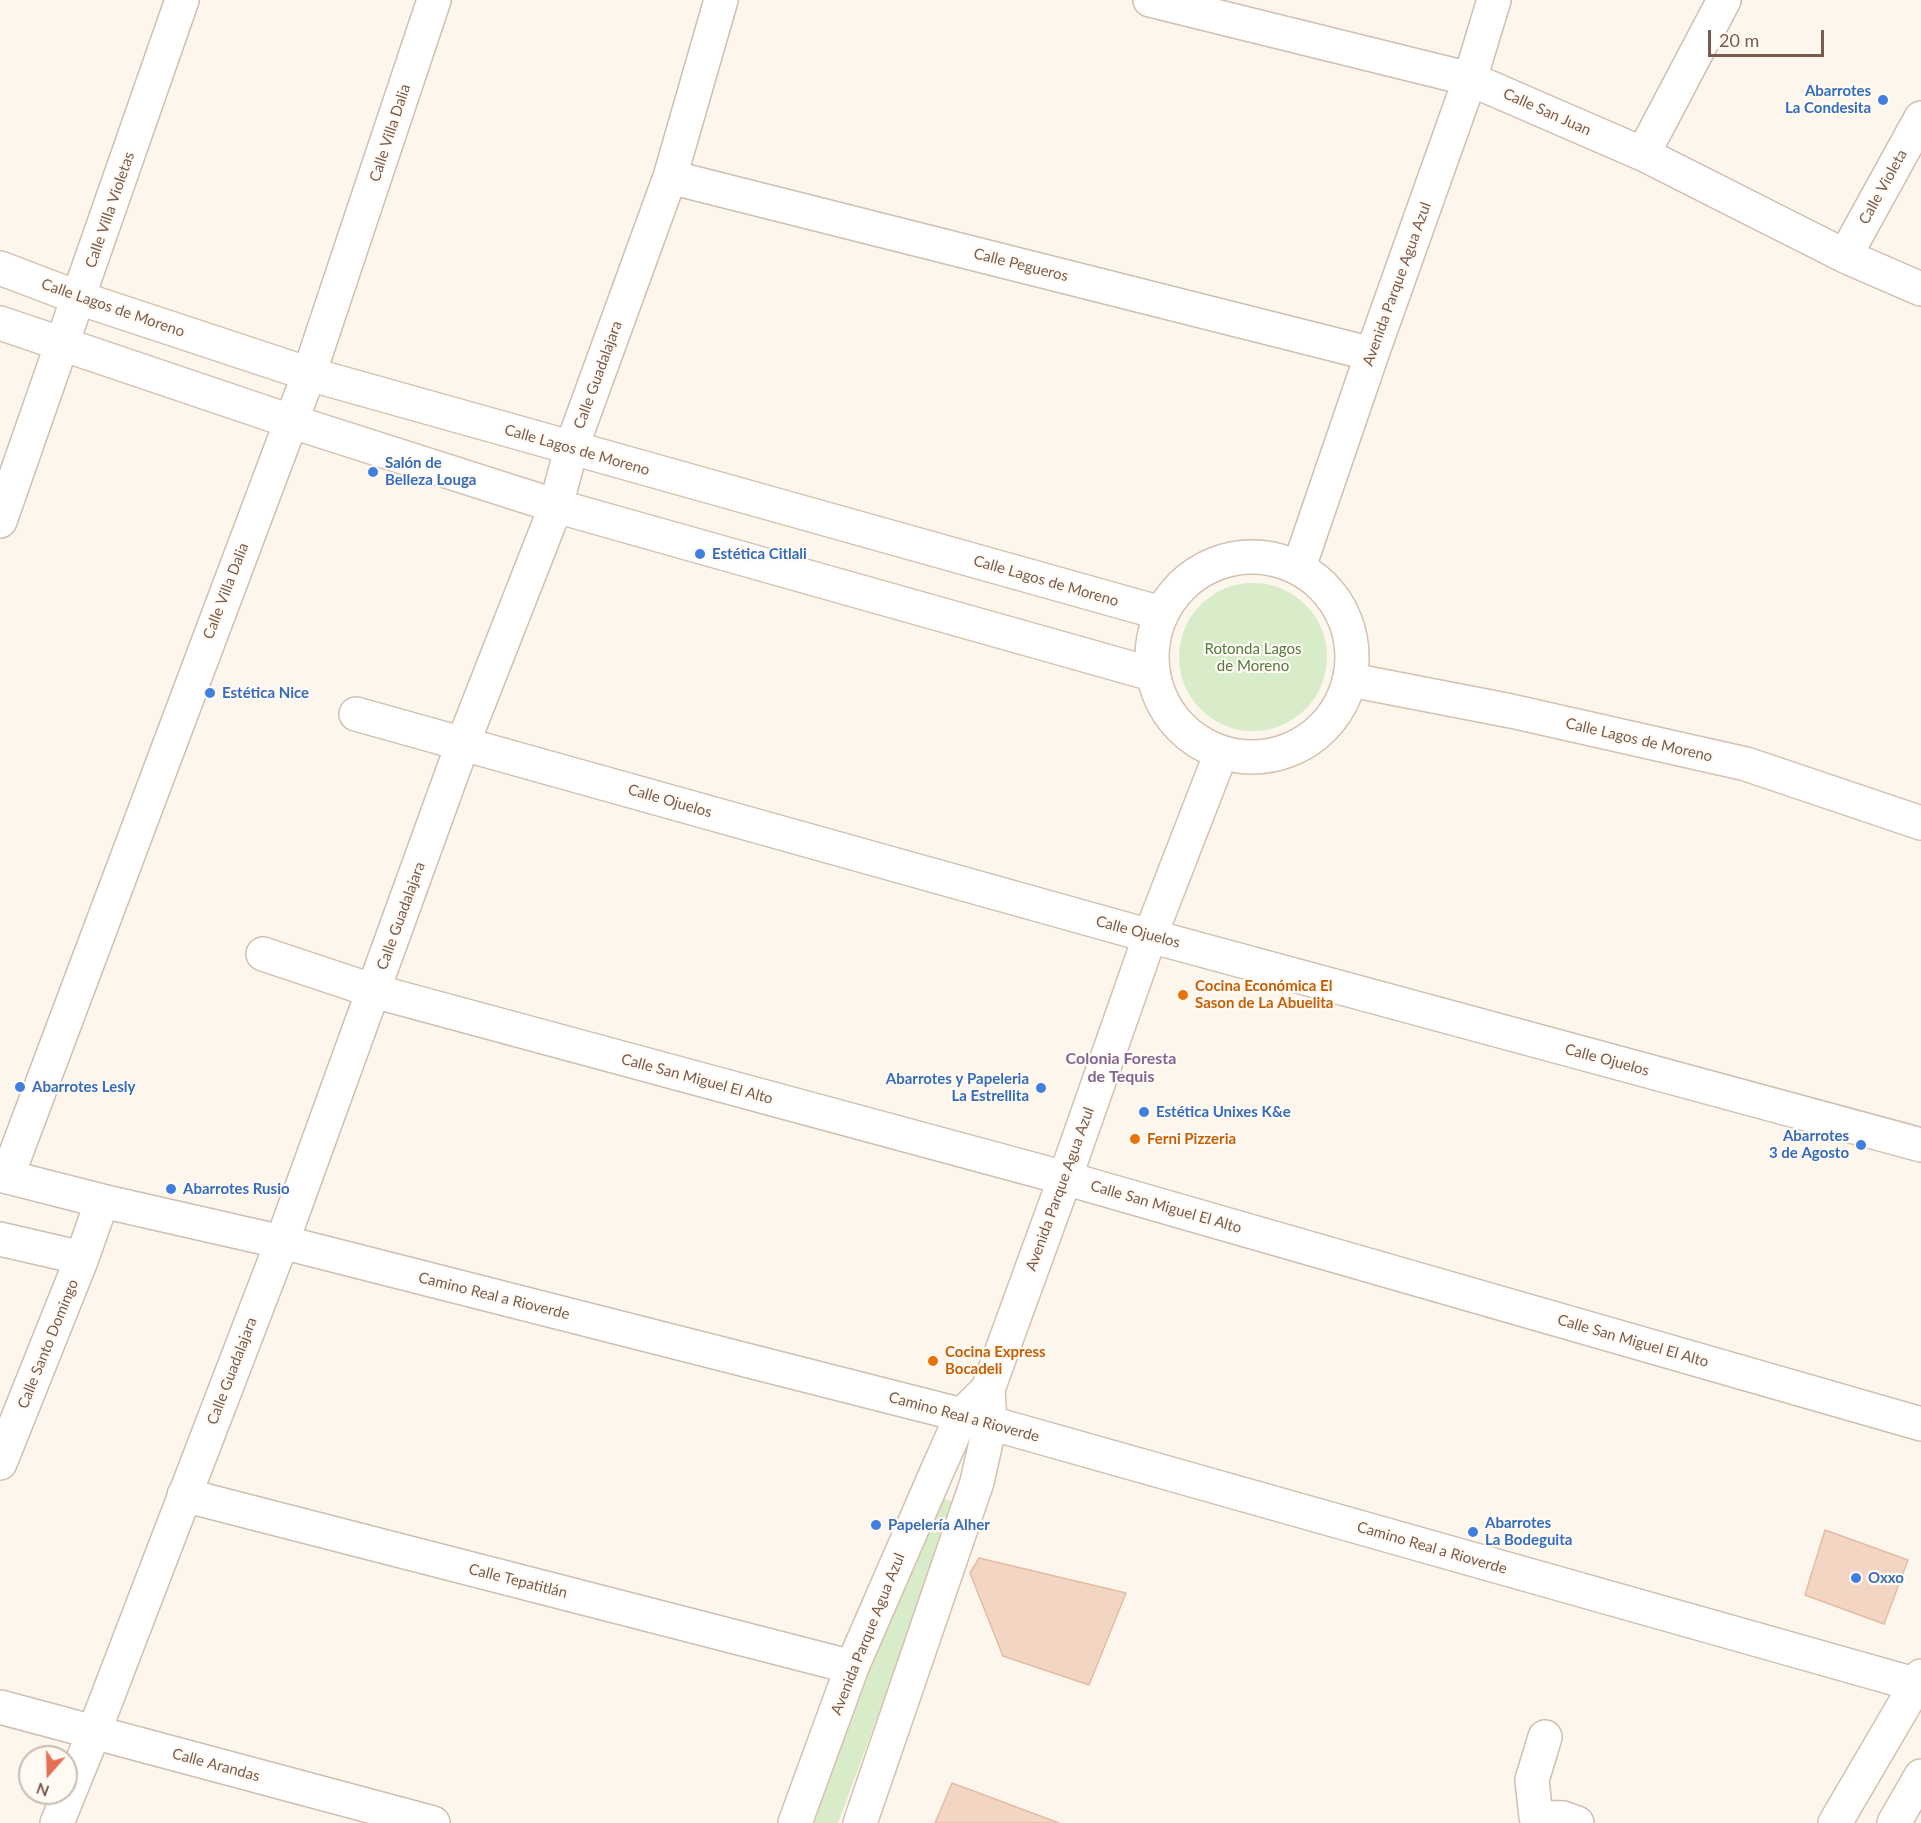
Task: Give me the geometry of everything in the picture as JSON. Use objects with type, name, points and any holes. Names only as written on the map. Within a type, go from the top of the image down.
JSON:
[{"type":"street","name":"Calle Villa Violetas","points":[[0,521],[182,0]]},
{"type":"street","name":"Calle Villa Dalia","points":[[3,1176],[309,374],[434,0]]},
{"type":"street","name":"Calle Guadalajara","points":[[57,1823],[282,1242],[463,743],[555,506],[571,449],[670,177],[721,0]]},
{"type":"street","name":"Calle San Juan","points":[[1150,0],[1470,79],[1643,154],[1845,256],[1921,289]]},
{"type":"street","name":"Avenida Parque Agua Azul","points":[[1299,567],[1470,79],[1494,0]]},
{"type":"street","points":[[1643,154],[1724,0]]},
{"type":"street","name":"Calle Violeta","points":[[1845,256],[1921,118]]},
{"type":"street","name":"Calle Pegueros","points":[[670,177],[1372,354]]},
{"type":"street","name":"Calle Lagos de Moreno","points":[[0,268],[79,298],[309,374],[1161,613]]},
{"type":"street","points":[[0,323],[290,421],[555,506],[1152,674]]},
{"type":"street","points":[[1236,557],[1268,558],[1299,567],[1325,587],[1344,615],[1353,647],[1351,680],[1338,711],[1316,735],[1286,752],[1254,758],[1221,753],[1196,741],[1176,723],[1160,700],[1152,674],[1151,642],[1161,613],[1179,586],[1205,567],[1236,557]]},
{"type":"street","name":"Calle Lagos de Moreno","points":[[1351,680],[1511,711],[1746,764],[1921,823]]},
{"type":"street","name":"Calle Ojuelos","points":[[356,714],[1149,936],[1921,1145]]},
{"type":"street","name":"Avenida Parque Agua Azul","points":[[795,1823],[852,1667],[976,1419],[988,1389],[1065,1178],[1149,936],[1221,753]]},
{"type":"street","name":"Calle San Miguel El Alto","points":[[263,954],[374,991],[1065,1178],[1921,1424]]},
{"type":"street","name":"Camino Real a Rioverde","points":[[3,1176],[282,1242],[976,1419],[1919,1682]]},
{"type":"street","name":"Calle Santo Domingo","points":[[0,1463],[82,1258],[102,1201]]},
{"type":"street","points":[[0,1239],[82,1258]]},
{"type":"street","points":[[860,1823],[977,1482],[976,1419]]},
{"type":"street","name":"Calle Tepatitlán","points":[[184,1495],[852,1667]]},
{"type":"street","points":[[1834,1823],[1919,1682]]},
{"type":"street","name":"Calle Arandas","points":[[0,1707],[433,1823]]},
{"type":"street","points":[[1545,1737],[1532,1780],[1535,1820],[1563,1818],[1577,1823]]},
{"type":"street","points":[[1894,1823],[1921,1776]]},
{"type":"green space","name":"Rotonda Lagos de Moreno","points":[[1253,583],[1281,588],[1306,604],[1322,629],[1327,657],[1322,685],[1306,710],[1281,726],[1253,731],[1225,726],[1200,710],[1184,685],[1179,657],[1184,629],[1200,604],[1225,588]]},
{"type":"green space","points":[[935,1496],[957,1503],[838,1823],[807,1823]]},
{"type":"building","name":"Oxxo","points":[[1825,1530],[1908,1560],[1884,1624],[1805,1595]]},
{"type":"building","points":[[979,1558],[1126,1593],[1089,1685],[1003,1656],[970,1573]]},
{"type":"building","points":[[952,1783],[1059,1823],[935,1823]]},
{"type":"place","name":"Abarrotes La Condesita","points":[[1883,100]]},
{"type":"place","name":"Salón de Belleza Louga","points":[[373,472]]},
{"type":"place","name":"Estética Citlali","points":[[700,554]]},
{"type":"place","name":"Estética Nice","points":[[210,693]]},
{"type":"place","name":"Cocina Económica El Sason de La Abuelita","points":[[1183,995]]},
{"type":"place","name":"Abarrotes Lesly","points":[[20,1087]]},
{"type":"place","name":"Abarrotes y Papeleria La Estrellita","points":[[1041,1088]]},
{"type":"place","name":"Estética Unixes K&e","points":[[1144,1112]]},
{"type":"place","name":"Ferni Pizzeria","points":[[1135,1139]]},
{"type":"place","name":"Abarrotes 3 de Agosto","points":[[1861,1145]]},
{"type":"place","name":"Abarrotes Rusio","points":[[171,1189]]},
{"type":"place","name":"Cocina Express Bocadeli","points":[[933,1361]]},
{"type":"place","name":"Papelería Alher","points":[[876,1525]]},
{"type":"place","name":"Abarrotes La Bodeguita","points":[[1473,1532]]},
{"type":"place","name":"Oxxo","points":[[1856,1578]]},
{"type":"district","name":"Colonia Foresta de Tequis","points":[[1121,1068]]}]
